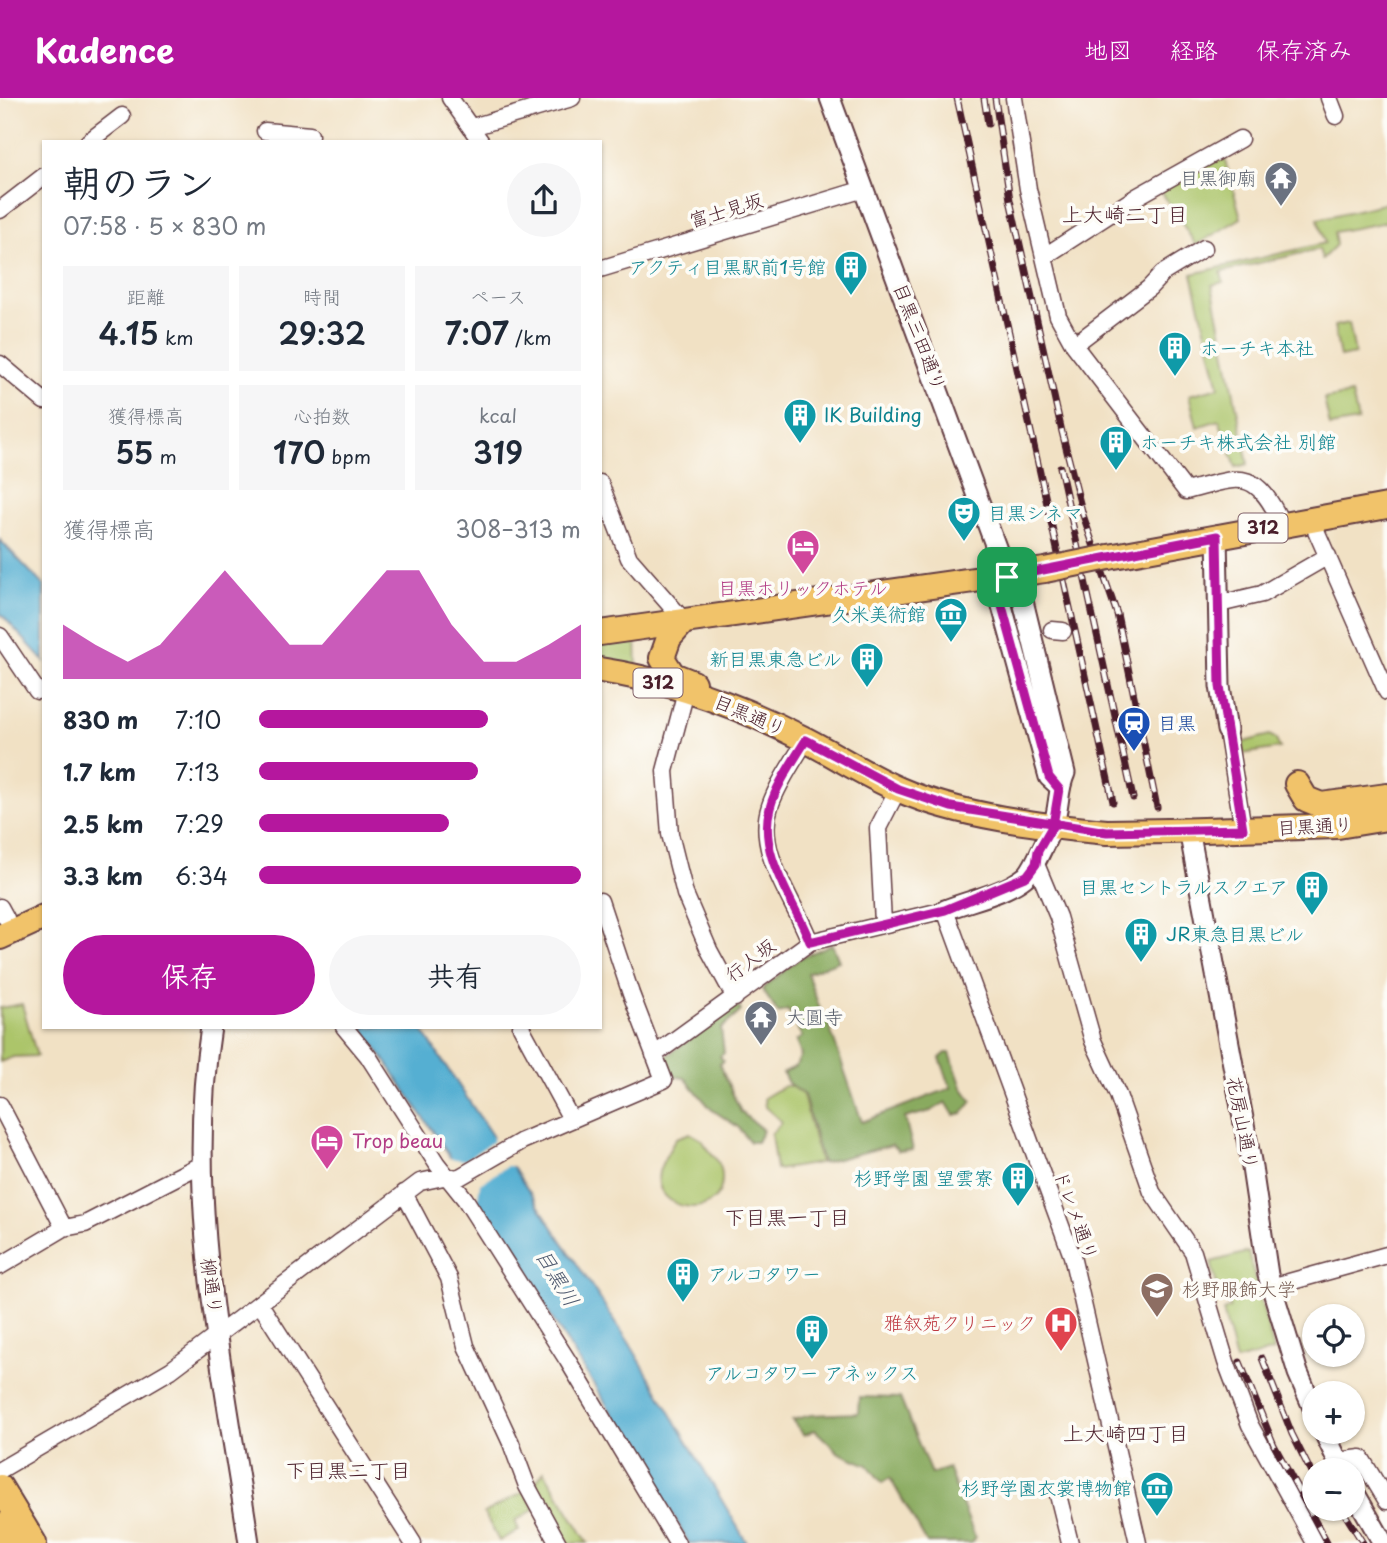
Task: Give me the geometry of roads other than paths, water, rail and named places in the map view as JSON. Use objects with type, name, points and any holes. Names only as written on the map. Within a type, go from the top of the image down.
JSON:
[{"type":"main road","name":"312","points":[[602,633],[1007,577],[1387,506]]},
{"type":"main road","points":[[684,621],[669,638],[662,659],[673,676],[699,686],[714,699]]},
{"type":"main road","name":"目黒通り","points":[[602,670],[714,699],[757,715],[898,789],[951,807],[1107,832],[1338,826],[1387,818]]},
{"type":"main road","name":"目黒通り","points":[[1297,783],[1306,799],[1321,805],[1387,796]]},
{"type":"main road","points":[[1,921],[42,902]]},
{"type":"main road","points":[[1,921],[42,917]]},
{"type":"main road","points":[[0,1486],[34,1543]]},
{"type":"main road","points":[[0,1525],[11,1543]]},
{"type":"street","points":[[450,98],[480,140]]},
{"type":"street","points":[[472,127],[572,98]]},
{"type":"street","name":"目黒三田通り","points":[[830,98],[1007,577]]},
{"type":"street","points":[[1014,98],[1028,189],[1058,316],[1074,345],[1186,491],[1238,478],[1252,482],[1274,508],[1282,524]]},
{"type":"street","points":[[1329,98],[1336,116]]},
{"type":"street","points":[[91,140],[122,116]]},
{"type":"street","points":[[265,131],[310,135],[309,140]]},
{"type":"street","points":[[1045,256],[1138,196],[1240,139]]},
{"type":"street","points":[[0,210],[42,178]]},
{"type":"street","name":"富士見坂","points":[[602,268],[864,189]]},
{"type":"street","points":[[1074,345],[1149,288],[1163,273],[1204,248]]},
{"type":"street","points":[[0,364],[42,399]]},
{"type":"street","points":[[602,488],[629,558],[684,621]]},
{"type":"street","points":[[1311,519],[1387,692]]},
{"type":"street","points":[[1217,536],[1220,686],[1243,829]]},
{"type":"street","points":[[1219,604],[1262,594],[1328,556]]},
{"type":"street","points":[[945,910],[1027,876],[1036,864],[1038,851],[1053,825],[1058,808],[1059,786],[1049,777],[1003,612],[1007,577]]},
{"type":"street","points":[[0,636],[37,691]]},
{"type":"street","points":[[686,691],[665,771],[670,834],[685,894],[709,950],[735,998]]},
{"type":"street","points":[[806,740],[770,806],[767,827],[769,852],[810,942]]},
{"type":"street","points":[[883,923],[878,828],[898,789]]},
{"type":"street","name":"花房山通り","points":[[1179,831],[1251,1161],[1271,1287],[1302,1382]]},
{"type":"street","points":[[1036,864],[1058,917],[1093,1041],[1118,1095],[1152,1192],[1193,1252],[1226,1362],[1250,1425],[1315,1543]]},
{"type":"street","points":[[0,1470],[146,1386],[219,1336],[427,1178],[453,1177],[571,1119],[664,1080],[602,907]]},
{"type":"street","name":"行人坂","points":[[654,1055],[810,942],[945,910]]},
{"type":"street","name":"ドレメ通り","points":[[945,910],[1072,1256],[1138,1543]]},
{"type":"street","name":"柳通り","points":[[211,1029],[201,1117],[208,1261],[248,1543]]},
{"type":"street","points":[[347,1029],[368,1056],[437,1164],[453,1177],[677,1543]]},
{"type":"street","points":[[522,1029],[571,1119]]},
{"type":"street","points":[[0,1105],[64,1228]]},
{"type":"street","points":[[0,1266],[64,1228],[85,1224],[202,1164]]},
{"type":"street","points":[[404,1193],[449,1278],[466,1346],[511,1443],[527,1486],[558,1543]]},
{"type":"street","points":[[1271,1287],[1387,1255]]},
{"type":"street","points":[[260,1304],[413,1543]]},
{"type":"street","points":[[1365,1465],[1387,1501]]},
{"type":"street","points":[[1057,1491],[1070,1543]]},
{"type":"street","points":[[1365,1511],[1383,1543]]},
{"type":"water","points":[[0,540],[42,584],[42,659],[0,613]]},
{"type":"water","name":"目黒川","points":[[363,1029],[421,1029],[630,1344],[747,1543],[689,1543],[634,1448],[441,1143]]},
{"type":"railway","points":[[957,98],[1113,802]]},
{"type":"railway","points":[[984,98],[988,124]]},
{"type":"railway","points":[[995,98],[1010,200],[1062,432],[1083,515],[1117,614],[1157,807]]},
{"type":"railway","points":[[1060,467],[1133,798]]},
{"type":"railway","points":[[1262,1358],[1304,1458]]},
{"type":"railway","points":[[1240,1362],[1274,1445],[1327,1543]]},
{"type":"railway","points":[[1349,1521],[1363,1543]]},
{"type":"place","name":"目黒御廟","points":[[1281,208]]},
{"type":"place","name":"アクティ目黒駅前1号館","points":[[851,297]]},
{"type":"place","name":"ホーチキ本社","points":[[1175,378]]},
{"type":"place","name":"IK Building","points":[[800,445]]},
{"type":"place","name":"ホーチキ株式会社 別館","points":[[1116,472]]},
{"type":"place","name":"目黒シネマ","points":[[964,543]]},
{"type":"place","name":"目黒ホリックホテル","points":[[803,576]]},
{"type":"place","name":"久米美術館","points":[[951,644]]},
{"type":"place","name":"新目黒東急ビル","points":[[867,689]]},
{"type":"place","name":"目黒","points":[[1134,753]]},
{"type":"place","name":"目黒セントラルスクエア","points":[[1312,917]]},
{"type":"place","name":"JR東急目黒ビル","points":[[1141,964]]},
{"type":"place","name":"大圓寺","points":[[761,1047]]},
{"type":"place","name":"Trop beau","points":[[327,1171]]},
{"type":"place","name":"杉野学園 望雲寮","points":[[1018,1208]]},
{"type":"place","name":"アルコタワー","points":[[683,1304]]},
{"type":"place","name":"杉野服飾大学","points":[[1157,1319]]},
{"type":"place","name":"雅叙苑クリニック","points":[[1061,1353]]},
{"type":"place","name":"アルコタワー アネックス","points":[[812,1361]]},
{"type":"place","name":"杉野学園衣裳博物館","points":[[1157,1518]]},
{"type":"district","name":"上大崎二丁目","points":[[1125,215]]},
{"type":"district","name":"下目黒一丁目","points":[[787,1218]]},
{"type":"district","name":"上大崎四丁目","points":[[1126,1434]]},
{"type":"district","name":"下目黒二丁目","points":[[348,1471]]}]
